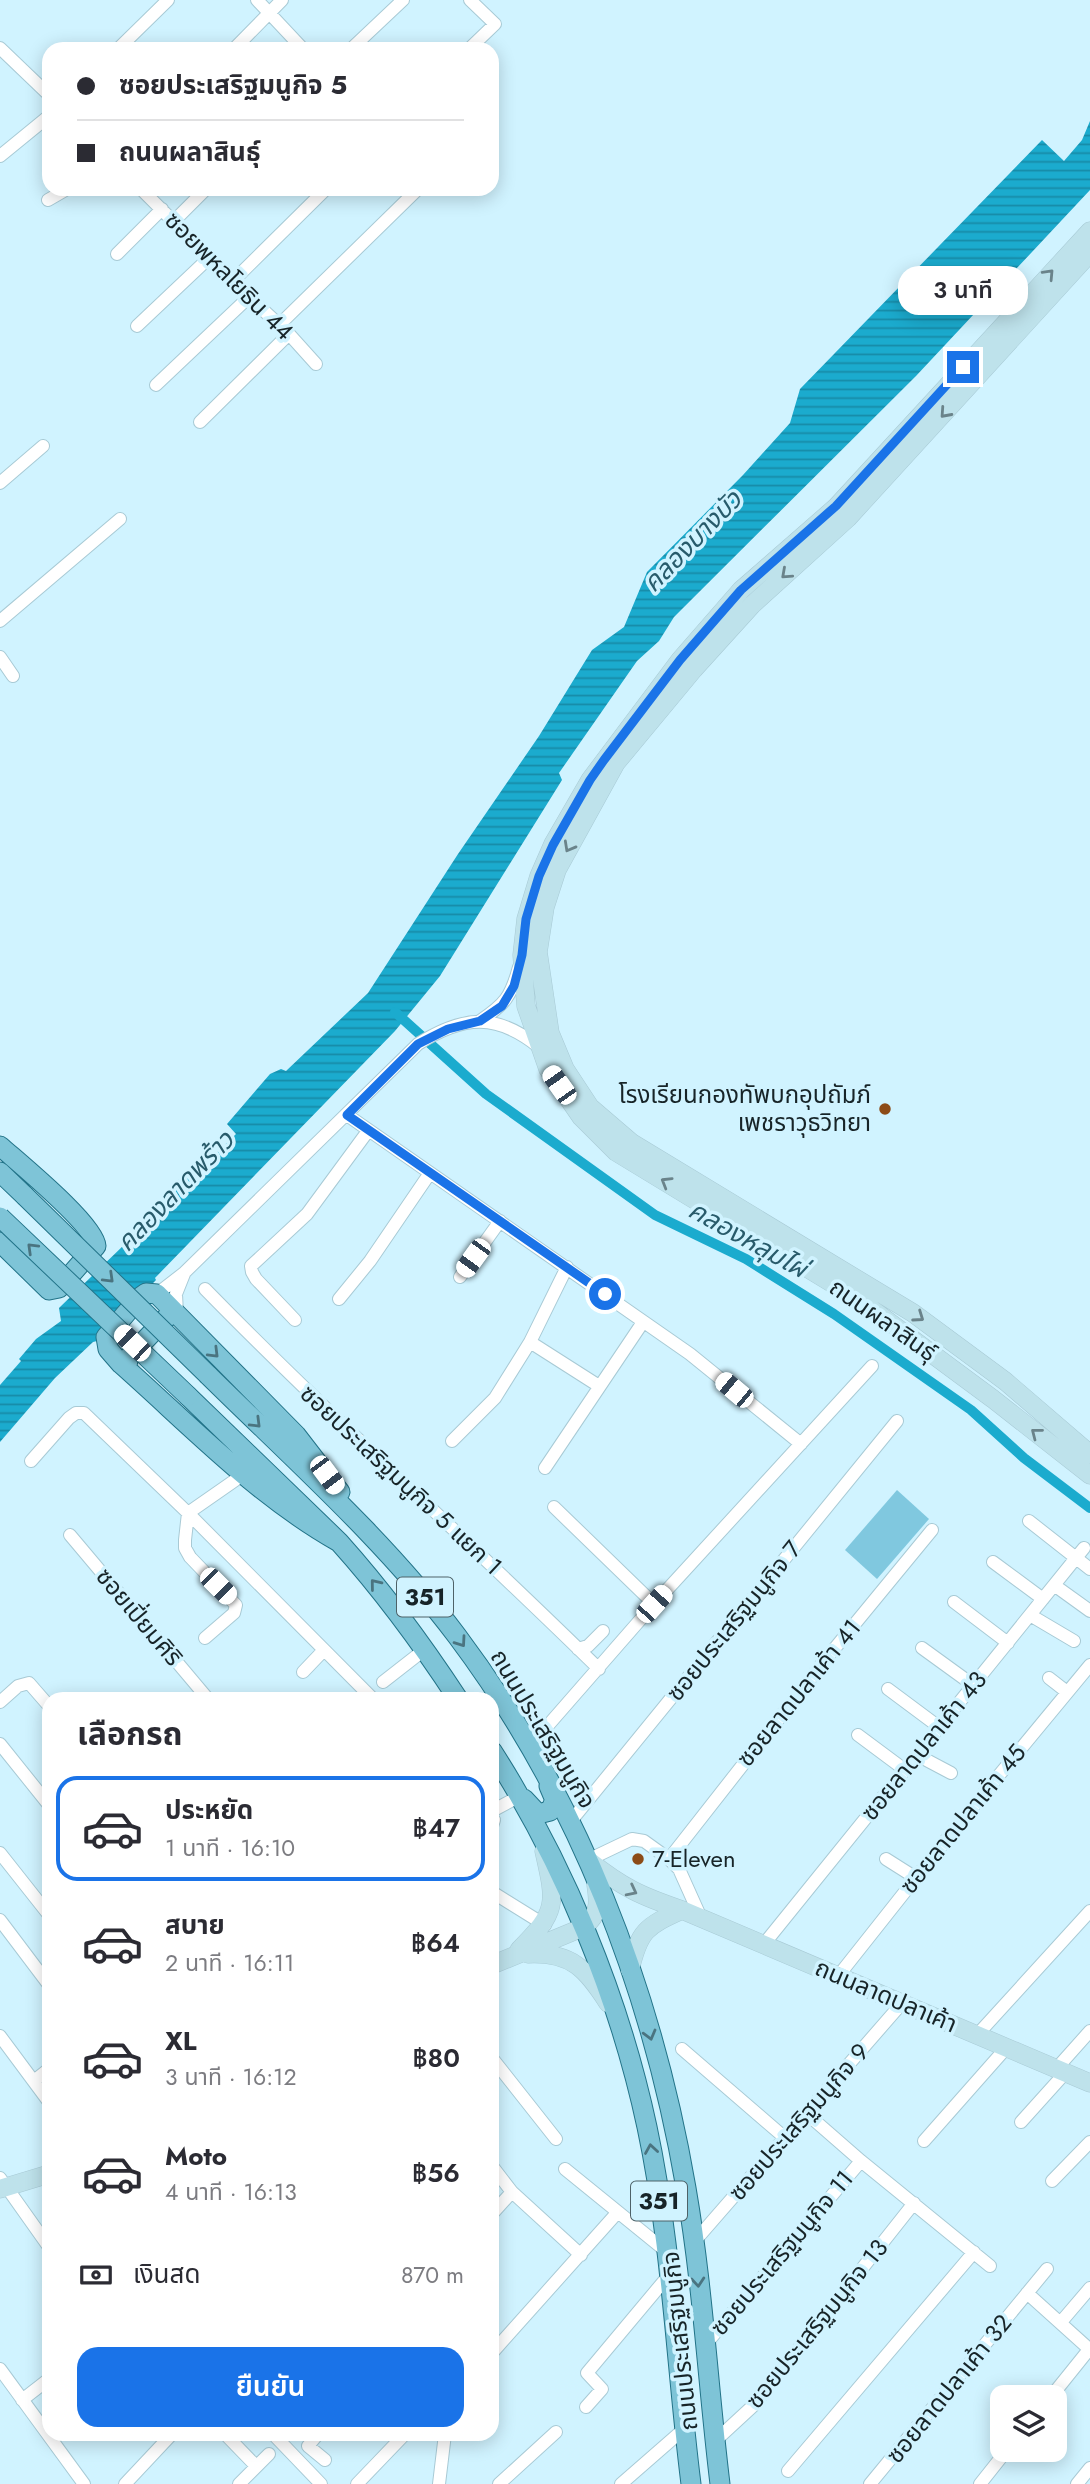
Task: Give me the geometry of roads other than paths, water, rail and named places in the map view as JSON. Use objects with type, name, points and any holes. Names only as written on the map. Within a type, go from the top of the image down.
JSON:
[{"type":"main road","name":"ถนนผลาสินธุ์","points":[[1090,231],[836,506],[741,590],[680,660],[590,780],[559,834],[539,876],[526,919],[522,955],[526,1006],[548,1069],[582,1117],[616,1152],[858,1299],[1090,1475]]},
{"type":"main road","name":"ถนนผลาสินธุ์","points":[[1090,253],[848,518],[752,605],[694,669],[616,763],[556,870],[545,907],[538,952],[550,1033],[565,1069],[590,1107],[632,1143],[914,1313],[1006,1381],[1090,1454]]},
{"type":"main road","points":[[893,442],[908,455]]},
{"type":"main road","points":[[0,1146],[81,1220],[96,1238],[96,1246],[59,1288],[49,1290],[0,1242]]},
{"type":"main road","name":"ถนนประเสริฐมนูกิจ","points":[[0,1172],[405,1572],[457,1636],[494,1692]]},
{"type":"main road","name":"351","points":[[0,1217],[339,1542],[384,1595],[453,1692]]},
{"type":"main road","points":[[339,1542],[279,1505],[130,1372],[108,1349],[106,1338],[139,1298],[146,1293],[157,1294],[296,1435],[338,1489],[358,1523]]},
{"type":"main road","points":[[130,1372],[128,1358],[168,1316],[179,1317]]},
{"type":"main road","name":"ถนนประเสริฐมนูกิจ","points":[[499,1699],[533,1750],[571,1821],[630,1970],[646,2021],[669,2107],[686,2189],[720,2484]]},
{"type":"main road","points":[[499,1762],[534,1810],[544,1814],[553,1808],[555,1800],[533,1750]]},
{"type":"main road","name":"ถนนประเสริฐมนูกิจ","points":[[499,1763],[539,1832],[584,1927],[633,2069],[647,2128],[666,2251],[691,2484]]},
{"type":"main road","points":[[514,1955],[544,1924],[552,1906],[539,1832]]},
{"type":"main road","points":[[499,1962],[584,1927],[595,1917],[598,1909],[591,1867]]},
{"type":"main road","name":"ถนนลาดปลาเค้า","points":[[591,1867],[637,1894],[701,1917],[1090,2082]]},
{"type":"main road","points":[[630,1970],[636,1944],[642,1933],[662,1919],[682,1910]]},
{"type":"main road","points":[[514,1955],[550,1954],[567,1959],[590,1976],[615,2015]]},
{"type":"main road","points":[[2,2185],[42,2176]]},
{"type":"street","points":[[125,42],[167,0]]},
{"type":"street","points":[[257,0],[296,42]]},
{"type":"street","points":[[241,42],[282,0]]},
{"type":"street","points":[[358,42],[403,0]]},
{"type":"street","points":[[470,0],[495,24],[476,42]]},
{"type":"street","points":[[2,53],[42,89]]},
{"type":"street","points":[[0,156],[42,122]]},
{"type":"street","points":[[48,200],[55,196]]},
{"type":"street","name":"ซอยพหลโยธิน 44","points":[[148,196],[316,364]]},
{"type":"street","points":[[174,221],[199,196]]},
{"type":"street","points":[[234,280],[319,196]]},
{"type":"street","points":[[279,325],[411,196]]},
{"type":"street","points":[[117,254],[162,209]]},
{"type":"street","points":[[137,326],[209,258]]},
{"type":"street","points":[[156,385],[249,297]]},
{"type":"street","points":[[200,422],[289,334]]},
{"type":"street","points":[[0,483],[43,446]]},
{"type":"street","points":[[0,621],[120,519]]},
{"type":"street","points":[[0,657],[13,676]]},
{"type":"street","points":[[157,1294],[184,1273],[418,1044],[448,1029],[480,1021],[502,1006],[510,997],[522,955]]},
{"type":"street","points":[[480,1021],[508,1026],[539,1047]]},
{"type":"street","points":[[347,1115],[707,1366],[801,1444]]},
{"type":"street","points":[[295,1321],[256,1279],[251,1266],[307,1214],[368,1131]]},
{"type":"street","points":[[339,1299],[370,1261],[430,1173]]},
{"type":"street","points":[[460,1276],[500,1221]]},
{"type":"street","points":[[452,1441],[495,1398],[530,1342],[567,1267]]},
{"type":"street","points":[[179,1317],[176,1294],[184,1273]]},
{"type":"street","name":"ซอยประเสริฐมนูกิจ 5 แยก 1","points":[[205,1289],[278,1364],[385,1462],[598,1669]]},
{"type":"street","points":[[545,1468],[643,1322]]},
{"type":"street","points":[[530,1342],[599,1386]]},
{"type":"street","points":[[533,1750],[654,1604],[872,1366]]},
{"type":"street","points":[[31,1461],[69,1418],[76,1413],[84,1413],[366,1692]]},
{"type":"street","name":"ซอยประเสริฐมนูกิจ 7","points":[[571,1821],[897,1421]]},
{"type":"street","points":[[188,1513],[244,1474]]},
{"type":"street","points":[[554,1507],[654,1604]]},
{"type":"street","points":[[188,1513],[185,1548],[190,1558],[236,1605],[234,1613],[205,1638]]},
{"type":"street","points":[[1029,1521],[1080,1553],[1090,1569]]},
{"type":"street","name":"ซอยลาดปลาเค้า 41","points":[[669,1858],[821,1665],[932,1530]]},
{"type":"street","name":"ซอยเปี่ยมศิริ","points":[[70,1535],[202,1692]]},
{"type":"street","name":"ซอยลาดปลาเค้า 43","points":[[764,1944],[1080,1553]]},
{"type":"street","points":[[993,1562],[1043,1599]]},
{"type":"street","points":[[1054,1586],[1090,1611]]},
{"type":"street","points":[[954,1602],[1008,1643]]},
{"type":"street","points":[[1030,1615],[1074,1641]]},
{"type":"street","points":[[578,1649],[588,1646],[603,1631]]},
{"type":"street","points":[[922,1648],[973,1685]]},
{"type":"street","points":[[303,1672],[324,1650]]},
{"type":"street","points":[[383,1682],[424,1650]]},
{"type":"street","name":"ซอยลาดปลาเค้า 45","points":[[839,1975],[1090,1666]]},
{"type":"street","points":[[1049,1678],[1067,1692]]},
{"type":"street","points":[[0,1702],[18,1686],[29,1683],[42,1698]]},
{"type":"street","points":[[888,1689],[939,1727]]},
{"type":"street","points":[[858,1735],[905,1770]]},
{"type":"street","points":[[0,1744],[42,1796]]},
{"type":"street","points":[[917,1755],[951,1773]]},
{"type":"street","points":[[499,1807],[520,1796]]},
{"type":"street","points":[[591,1867],[632,1839],[638,1838],[669,1858],[685,1879],[701,1917]]},
{"type":"street","points":[[0,1853],[42,1906]]},
{"type":"street","points":[[886,1858],[916,1878]]},
{"type":"street","points":[[499,1896],[544,1924]]},
{"type":"street","points":[[978,2034],[1090,1911]]},
{"type":"street","points":[[0,1920],[42,1975]]},
{"type":"street","name":"ซอยประเสริฐมนูกิจ 9","points":[[694,2242],[903,2002]]},
{"type":"street","points":[[1021,2122],[1090,2031]]},
{"type":"street","points":[[0,2036],[42,2092]]},
{"type":"street","points":[[924,2141],[1007,2047]]},
{"type":"street","points":[[682,2049],[784,2137]]},
{"type":"street","points":[[499,2067],[556,2139]]},
{"type":"street","points":[[34,2081],[42,2075]]},
{"type":"street","points":[[806,2113],[990,2266]]},
{"type":"street","points":[[1052,2181],[1090,2141]]},
{"type":"street","name":"ซอยประเสริฐมนูกิจ 11","points":[[704,2346],[861,2161]]},
{"type":"street","points":[[565,2169],[666,2251]]},
{"type":"street","points":[[499,2175],[512,2192],[581,2255]]},
{"type":"street","points":[[2,2185],[42,2238]]},
{"type":"street","points":[[499,2206],[512,2192]]},
{"type":"street","name":"ซอยประเสริฐมนูกิจ 13","points":[[715,2441],[754,2405],[914,2203]]},
{"type":"street","points":[[499,2345],[617,2213]]},
{"type":"street","points":[[788,2471],[974,2252]]},
{"type":"street","name":"ซอยลาดปลาเค้า 32","points":[[870,2484],[1047,2269]]},
{"type":"street","points":[[586,2407],[602,2389],[587,2373],[669,2275]]},
{"type":"street","points":[[1061,2322],[1090,2288]]},
{"type":"street","name":"ซอยลาดปลาเค้า 32","points":[[1027,2293],[1085,2344],[1087,2352],[1060,2385]]},
{"type":"street","points":[[0,2369],[42,2427]]},
{"type":"street","points":[[22,2400],[42,2384]]},
{"type":"street","points":[[621,2484],[684,2429]]},
{"type":"street","points":[[499,2484],[556,2432]]},
{"type":"street","points":[[52,2441],[84,2484]]},
{"type":"street","points":[[125,2484],[165,2441]]},
{"type":"street","points":[[232,2441],[256,2466]]},
{"type":"street","points":[[280,2441],[321,2484]]},
{"type":"street","points":[[312,2441],[308,2446],[325,2460]]},
{"type":"street","points":[[357,2484],[398,2441]]},
{"type":"street","points":[[439,2484],[444,2441]]},
{"type":"street","points":[[239,2484],[269,2454]]},
{"type":"street","points":[[979,2484],[997,2462]]},
{"type":"street","points":[[1077,2484],[1090,2468]]},
{"type":"water","points":[[1090,121],[1090,190],[916,376],[674,617],[659,641],[637,661],[559,773],[562,780],[440,976],[395,1031],[97,1341],[55,1378],[0,1442],[0,1385],[21,1361],[19,1359],[36,1339],[61,1321],[59,1308],[126,1243],[124,1240],[192,1165],[198,1171],[236,1134],[227,1124],[270,1074],[281,1069],[286,1071],[368,993],[539,736],[592,650],[624,627],[647,572],[790,423],[800,389],[1042,140],[1064,161],[1082,140]]},
{"type":"waterway","name":"คลองหลุมไผ่","points":[[395,1012],[486,1094],[655,1215],[746,1259],[834,1314],[971,1410],[1024,1458],[1090,1508]]},
{"type":"place","name":"โรงเรียนกองทัพบกอุปถัมภ์ เพชราวุธวิทยา","points":[[885,1109]]},
{"type":"place","name":"7-Eleven","points":[[638,1859]]},
{"type":"water label","name":"คลองบางบัว","points":[[692,541]]},
{"type":"water label","name":"คลองลาดพร้าว","points":[[175,1191]]}]
